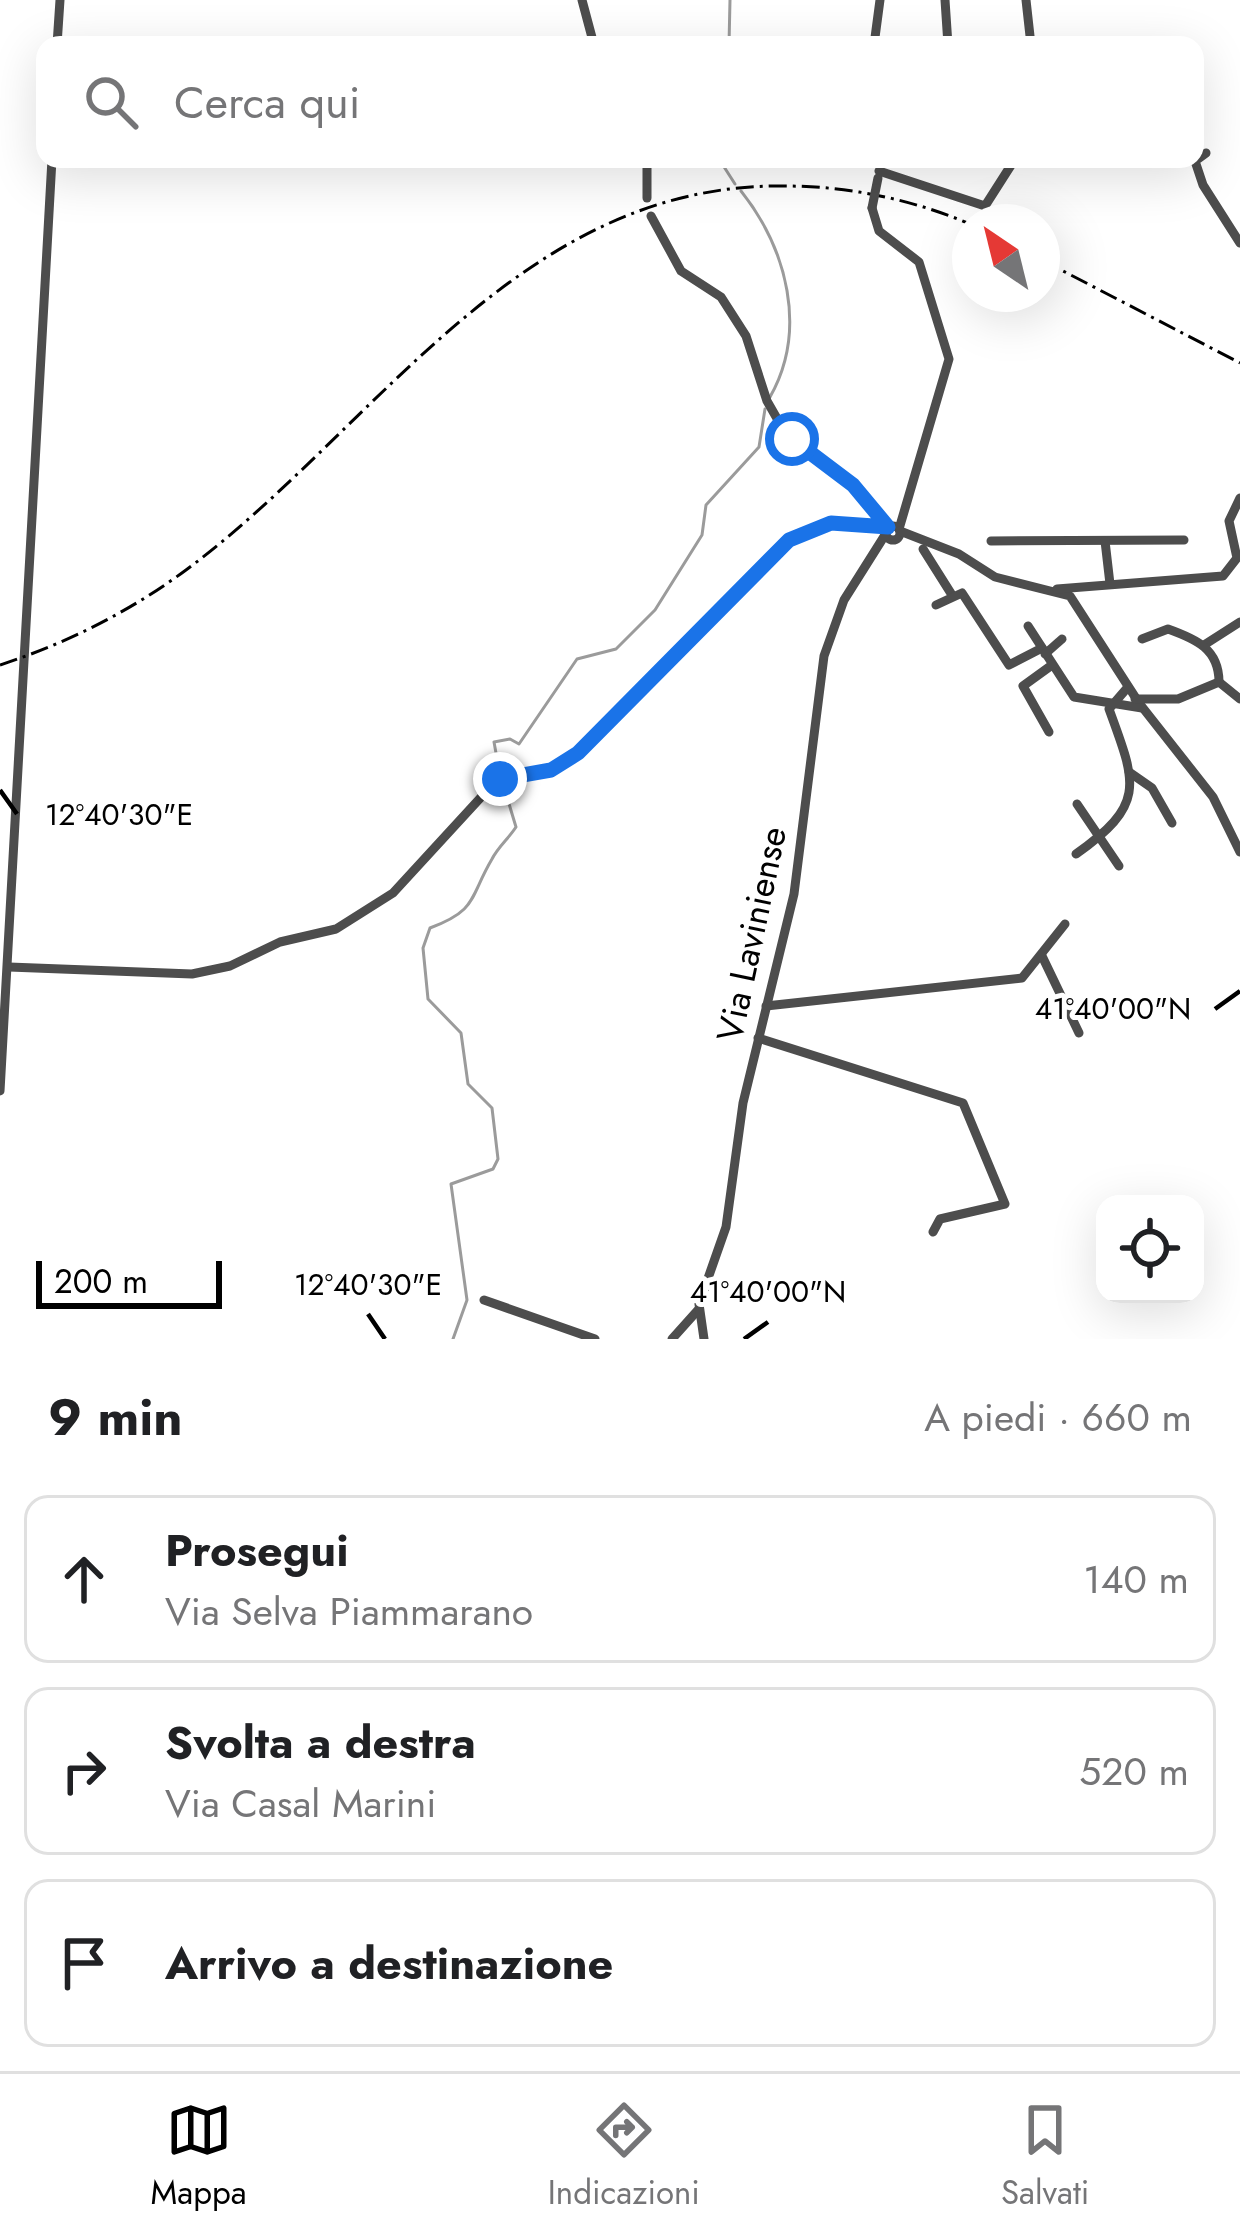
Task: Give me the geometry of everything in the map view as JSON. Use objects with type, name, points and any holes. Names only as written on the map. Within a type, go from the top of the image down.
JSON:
[{"type":"street","points":[[58,36],[60,0]]},
{"type":"street","points":[[582,0],[592,36]]},
{"type":"street","points":[[875,36],[880,0]]},
{"type":"street","points":[[945,0],[947,36]]},
{"type":"street","points":[[1026,0],[1030,36]]},
{"type":"street","points":[[0,1091],[52,168]]},
{"type":"street","points":[[647,168],[647,198]]},
{"type":"street","points":[[879,169],[982,206],[990,203],[1010,168]]},
{"type":"street","points":[[1198,168],[1240,243]]},
{"type":"street","name":"Via Laviniense","points":[[698,1310],[728,1220],[739,1124],[794,894],[825,648],[850,590],[904,512],[947,380],[949,356],[919,262],[879,231],[872,208],[879,169]]},
{"type":"street","points":[[651,216],[681,271],[721,298],[746,335],[765,396],[783,429],[853,485],[894,532]]},
{"type":"street","points":[[1057,589],[1223,576],[1238,555],[1229,520],[1240,498]]},
{"type":"street","points":[[9,967],[196,974],[345,925],[393,893],[493,784],[551,770],[578,753],[788,541],[831,523],[894,532],[962,556],[994,577],[1057,589],[1070,596],[1139,704],[1209,790],[1236,831],[1240,852]]},
{"type":"street","points":[[992,542],[1184,540]]},
{"type":"street","points":[[1105,541],[1110,584]]},
{"type":"street","points":[[923,549],[952,595]]},
{"type":"street","points":[[1083,585],[1084,616]]},
{"type":"street","points":[[936,605],[952,595],[964,595],[1007,664],[1044,651],[1061,639]]},
{"type":"street","points":[[1204,645],[1240,622]]},
{"type":"street","points":[[1028,626],[1075,697],[1139,704],[1178,699],[1219,682]]},
{"type":"street","points":[[1142,639],[1166,629],[1204,645],[1215,658],[1219,682],[1240,699]]},
{"type":"street","points":[[1049,732],[1023,686],[1052,665]]},
{"type":"street","points":[[1076,854],[1123,818],[1129,772],[1125,742],[1109,711],[1128,687]]},
{"type":"street","points":[[1129,772],[1153,788],[1172,824]]},
{"type":"street","points":[[1077,804],[1119,866]]},
{"type":"street","points":[[766,1006],[1022,978],[1065,924]]},
{"type":"street","points":[[1042,956],[1079,1033]]},
{"type":"street","points":[[758,1038],[866,1076],[962,1102],[1005,1204],[940,1220],[933,1232]]},
{"type":"street","points":[[484,1300],[595,1339]]},
{"type":"street","points":[[672,1339],[698,1310]]},
{"type":"street","points":[[698,1310],[704,1339]]},
{"type":"waterway","points":[[729,36],[730,0]]},
{"type":"waterway","points":[[725,168],[735,184]]},
{"type":"waterway","points":[[741,191],[770,238],[787,291],[788,345],[770,397]]},
{"type":"waterway","points":[[500,775],[494,742],[510,739],[519,744],[577,659],[616,649],[655,610],[702,535],[706,505],[759,447],[765,409]]},
{"type":"waterway","points":[[453,1339],[467,1300],[451,1184],[493,1169],[498,1159],[492,1108],[468,1084],[461,1033],[428,999],[423,948],[430,928],[465,909],[494,855],[516,827],[503,784]]},
{"type":"railway","points":[[0,665],[97,625],[186,570],[255,513],[457,324],[528,269],[605,225],[690,196],[784,186],[879,196],[952,218]]},
{"type":"railway","points":[[1060,269],[1240,363]]},
{"type":"route","points":[[500,779],[551,770],[578,753],[789,540],[831,523],[888,527],[853,485],[792,439]]}]
